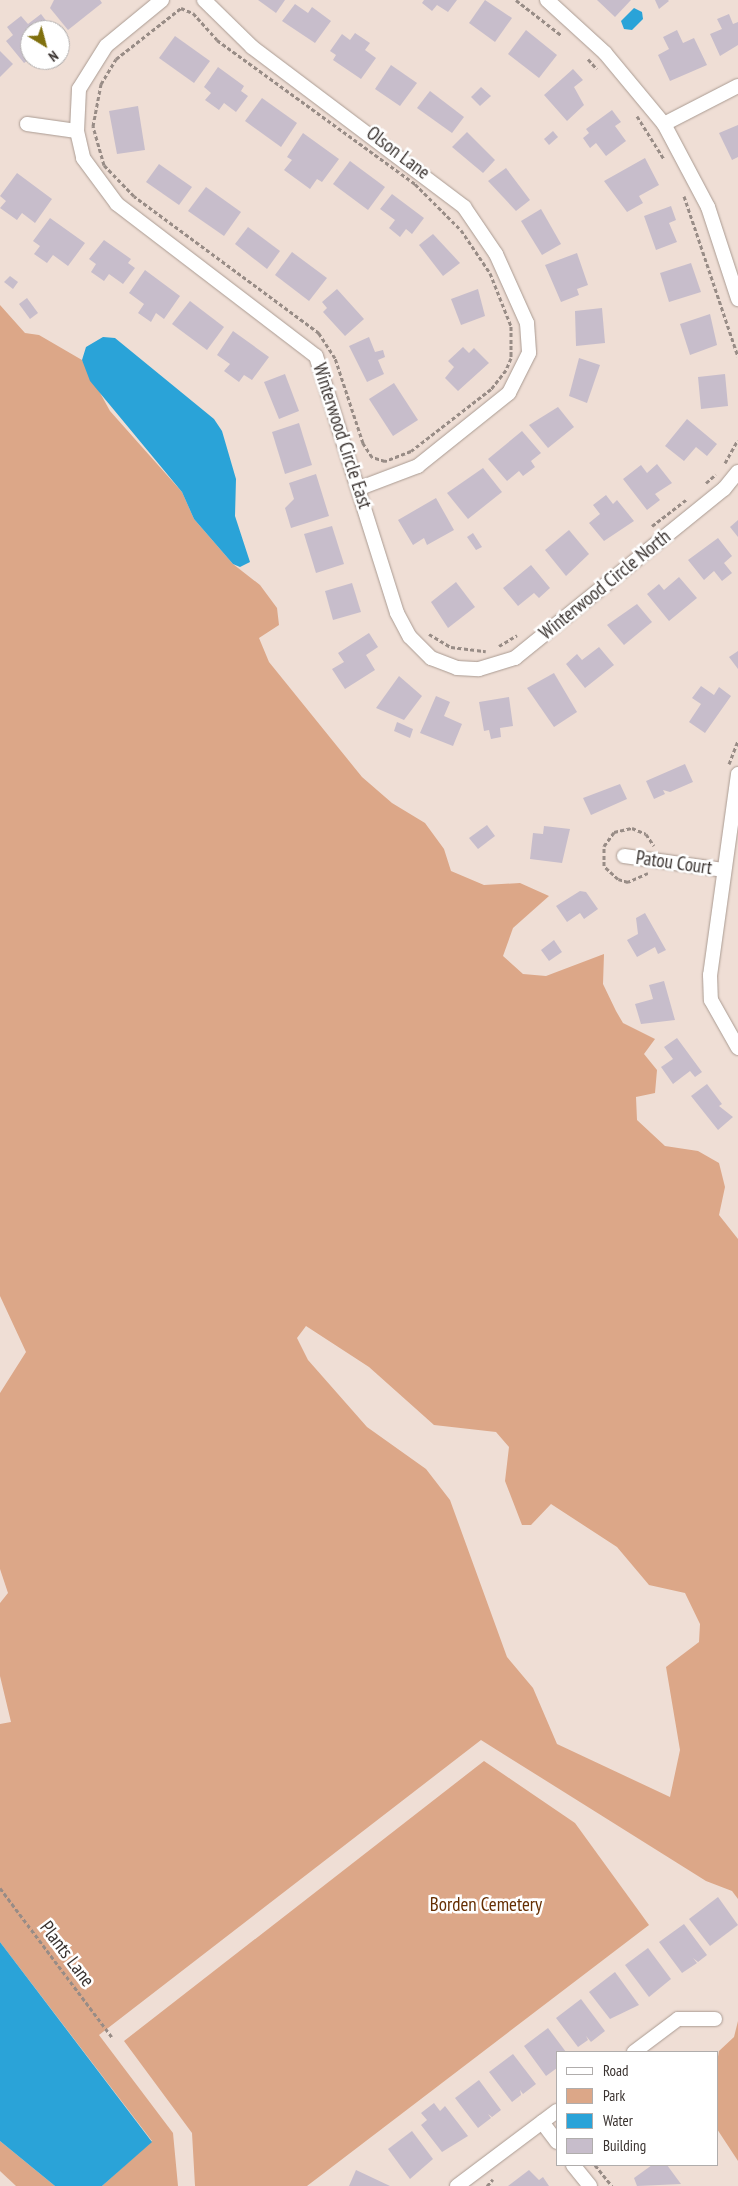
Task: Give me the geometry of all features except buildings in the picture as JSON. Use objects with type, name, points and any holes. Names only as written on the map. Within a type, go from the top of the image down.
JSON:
[{"type":"street","name":"Winterwood Circle East","points":[[162,0],[94,61],[79,88],[78,131],[91,174],[109,198],[310,347],[322,366],[397,613],[410,637],[431,658],[457,668]]},
{"type":"street","name":"Olson Lane","points":[[204,0],[252,47],[464,207],[496,254],[527,323],[529,353],[509,393],[457,439],[418,466],[360,488]]},
{"type":"street","points":[[547,0],[604,53],[664,124],[708,207],[738,299]]},
{"type":"street","points":[[664,124],[738,86]]},
{"type":"street","points":[[27,124],[78,131]]},
{"type":"street","name":"Winterwood Circle North","points":[[457,668],[479,669],[515,658],[724,489],[738,472]]},
{"type":"street","points":[[733,771],[710,975],[711,1000],[738,1048]]},
{"type":"street","name":"Patou Court","points":[[624,856],[723,870]]},
{"type":"street","points":[[635,2051],[678,2019],[715,2019]]},
{"type":"street","points":[[458,2186],[556,2112]]},
{"type":"street","points":[[542,2122],[556,2141]]},
{"type":"street","points":[[575,2166],[590,2186]]},
{"type":"path","points":[[516,0],[567,40]]},
{"type":"path","points":[[181,8],[200,23],[228,48],[415,184],[461,230],[490,273],[511,326],[511,358],[506,370],[491,389],[411,451],[386,461],[372,457],[363,443],[335,358],[319,333],[134,196],[104,165],[95,139],[94,110],[108,69],[181,8]]},
{"type":"path","points":[[584,55],[600,72]]},
{"type":"path","points":[[635,114],[670,168]]},
{"type":"path","points":[[680,189],[738,356]]},
{"type":"path","points":[[699,490],[722,468],[738,440]]},
{"type":"path","points":[[647,531],[693,497]]},
{"type":"path","points":[[424,629],[452,647],[478,651],[502,645],[522,631]]},
{"type":"path","points":[[733,771],[738,740]]},
{"type":"path","points":[[652,869],[638,880],[618,879],[604,866],[608,838],[621,829],[638,829],[656,848],[665,850]]},
{"type":"path","name":"Plants Lane","points":[[0,1888],[112,2037]]},
{"type":"path","points":[[596,2166],[612,2186]]},
{"type":"green space","points":[[0,305],[25,333],[39,335],[82,360],[110,411],[182,492],[194,519],[233,564],[260,585],[277,608],[279,625],[259,638],[269,662],[362,777],[392,803],[425,823],[444,849],[451,871],[484,885],[520,883],[549,896],[513,928],[503,956],[523,974],[546,976],[604,954],[603,984],[623,1023],[655,1039],[644,1054],[657,1070],[655,1093],[636,1097],[637,1120],[665,1146],[698,1151],[719,1163],[725,1187],[719,1215],[738,1239],[738,1899],[732,1891],[706,1881],[481,1740],[99,2035],[173,2133],[178,2186],[102,2186],[152,2141],[0,1942],[0,1724],[11,1722],[0,1676],[0,1603],[8,1593],[0,1569],[0,1393],[26,1352],[0,1296]],"holes":[[[306,1326],[369,1367],[434,1425],[496,1432],[509,1447],[505,1481],[522,1525],[531,1525],[551,1504],[617,1547],[649,1585],[685,1593],[700,1624],[699,1642],[666,1667],[680,1750],[670,1797],[557,1744],[533,1688],[507,1657],[450,1500],[426,1469],[367,1427],[308,1360],[297,1338]]]},
{"type":"green space","name":"Borden Cemetery","points":[[484,1761],[575,1823],[649,1925],[307,2186],[195,2186],[192,2133],[124,2041]]},
{"type":"green space","points":[[738,2021],[738,2161],[718,2131],[718,2056],[719,2051],[734,2037]]},
{"type":"green space","points":[[0,2141],[55,2186],[16,2186],[0,2171]]},
{"type":"water","points":[[634,8],[642,12],[643,19],[632,30],[624,29],[621,21]]},
{"type":"water","points":[[103,337],[115,338],[214,419],[222,431],[236,479],[235,516],[250,562],[240,567],[233,564],[194,519],[182,492],[90,381],[82,360],[86,347]]},
{"type":"water","points":[[0,1942],[152,2142],[102,2186],[55,2186],[0,2141]]}]
